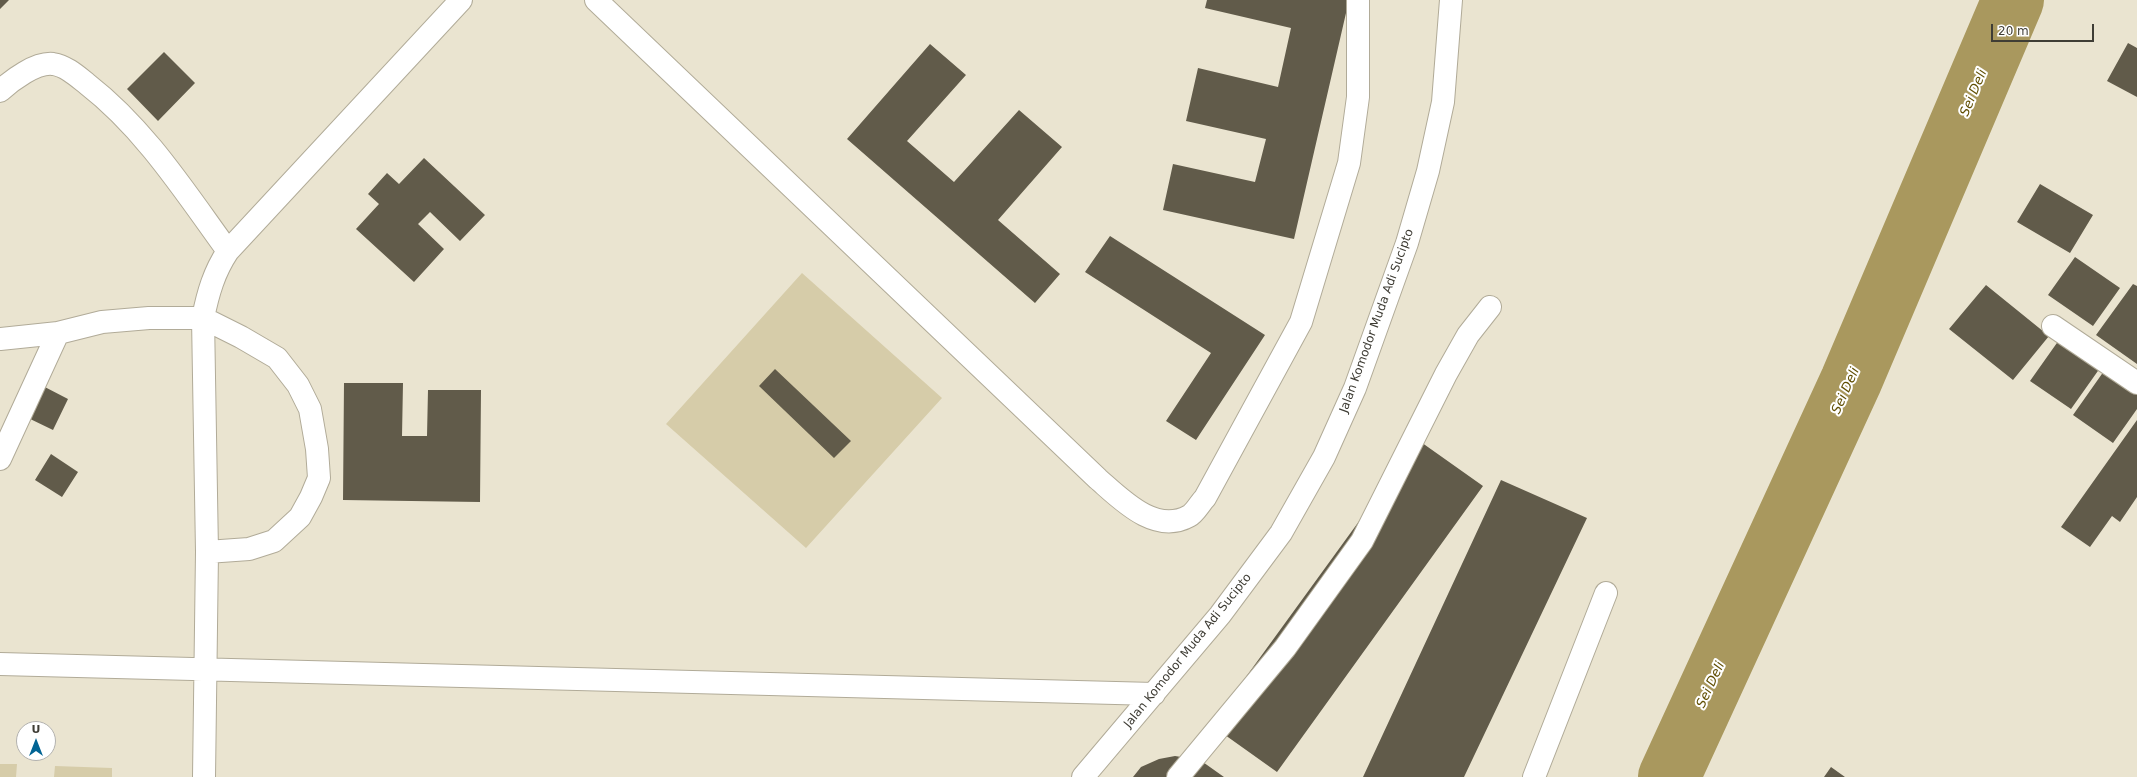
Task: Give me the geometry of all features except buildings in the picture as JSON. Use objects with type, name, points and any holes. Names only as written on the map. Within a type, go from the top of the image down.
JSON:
[{"type":"street","points":[[596,0],[1098,479],[1131,508],[1152,519],[1171,521],[1189,516],[1205,498],[1301,322],[1349,163],[1358,97],[1358,0]]},
{"type":"street","name":"Jalan Komodor Muda Adi Sucipto","points":[[1083,777],[1220,615],[1281,533],[1324,457],[1355,388],[1407,243],[1428,171],[1443,102],[1451,0]]},
{"type":"street","points":[[204,777],[208,552],[204,318],[208,293],[217,268],[228,251],[453,3]]},
{"type":"street","points":[[0,91],[39,65],[53,64],[69,70],[102,95],[144,137],[228,251]]},
{"type":"street","points":[[1178,777],[1285,648],[1362,540],[1446,374],[1468,335],[1490,307]]},
{"type":"street","points":[[0,339],[58,333],[102,322],[148,318],[204,318],[277,358],[298,385],[310,409],[317,449],[318,478],[311,497],[300,517],[274,540],[249,549],[208,552]]},
{"type":"street","points":[[2053,326],[2137,383]]},
{"type":"street","points":[[0,459],[58,333]]},
{"type":"street","points":[[1534,777],[1606,593]]},
{"type":"street","points":[[0,664],[206,668],[1154,694]]},
{"type":"shaded area","points":[[802,273],[942,398],[806,548],[666,424]]},
{"type":"shaded area","points":[[0,764],[17,764],[16,777],[0,777]]},
{"type":"shaded area","points":[[55,766],[112,768],[112,777],[54,777]]},
{"type":"waterway","name":"Sei Deli","points":[[1669,777],[1851,381],[2013,0]]}]
